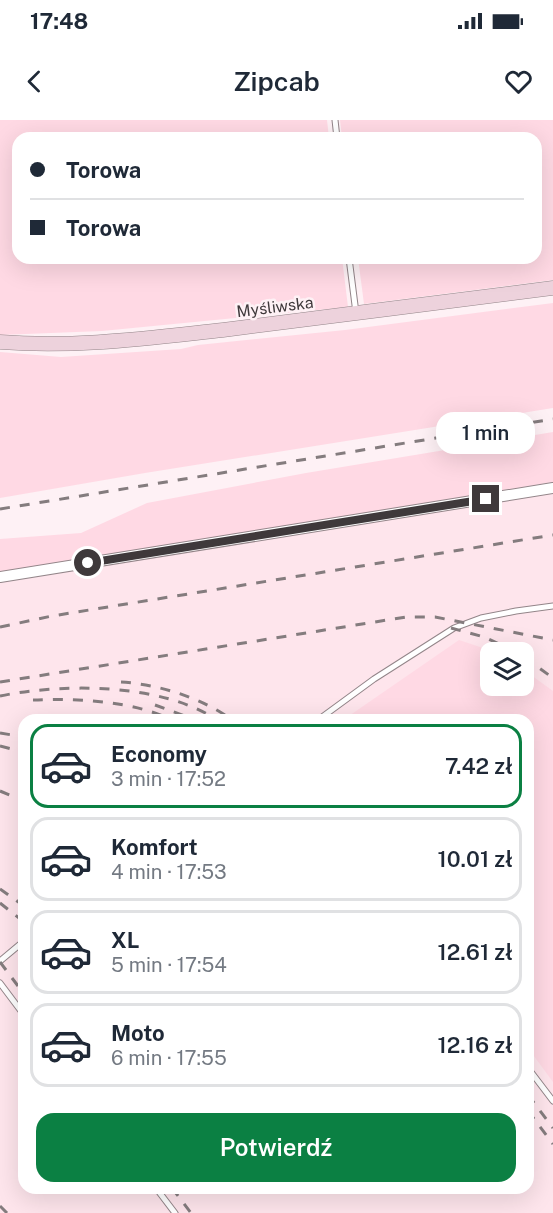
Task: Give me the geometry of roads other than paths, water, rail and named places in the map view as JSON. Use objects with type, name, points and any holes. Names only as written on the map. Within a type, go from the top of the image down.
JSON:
[{"type":"street","name":"Myśliwska","points":[[0,342],[63,345],[116,342],[553,288]]},
{"type":"street","points":[[0,577],[553,488]]},
{"type":"lane","points":[[350,264],[356,314]]},
{"type":"lane","points":[[326,714],[374,679],[454,628],[481,618],[516,610],[553,606]]},
{"type":"lane","points":[[0,961],[18,946]]},
{"type":"lane","points":[[0,983],[18,1007]]},
{"type":"lane","points":[[534,1076],[553,1101]]},
{"type":"lane","points":[[161,1194],[175,1213]]},
{"type":"railway","points":[[0,509],[553,419]]},
{"type":"railway","points":[[0,627],[52,616],[553,535]]},
{"type":"railway","points":[[0,682],[406,617],[435,617],[553,640]]},
{"type":"railway","points":[[451,628],[495,642]]},
{"type":"railway","points":[[534,664],[553,678]]},
{"type":"railway","points":[[121,682],[164,689],[194,699],[223,714]]},
{"type":"railway","points":[[0,696],[53,689],[112,689],[169,699],[206,714]]},
{"type":"railway","points":[[33,700],[104,702],[157,714]]},
{"type":"railway","points":[[155,705],[180,714]]},
{"type":"railway","points":[[0,733],[18,736]]},
{"type":"railway","points":[[0,746],[18,750]]},
{"type":"railway","points":[[0,791],[18,798]]},
{"type":"railway","points":[[0,889],[18,902]]},
{"type":"railway","points":[[0,903],[18,917]]},
{"type":"railway","points":[[0,962],[18,986]]},
{"type":"railway","points":[[534,1103],[553,1128]]},
{"type":"railway","points":[[534,1119],[553,1144]]},
{"type":"railway","points":[[177,1194],[191,1213]]},
{"type":"railway","points":[[0,1206],[7,1213]]}]
